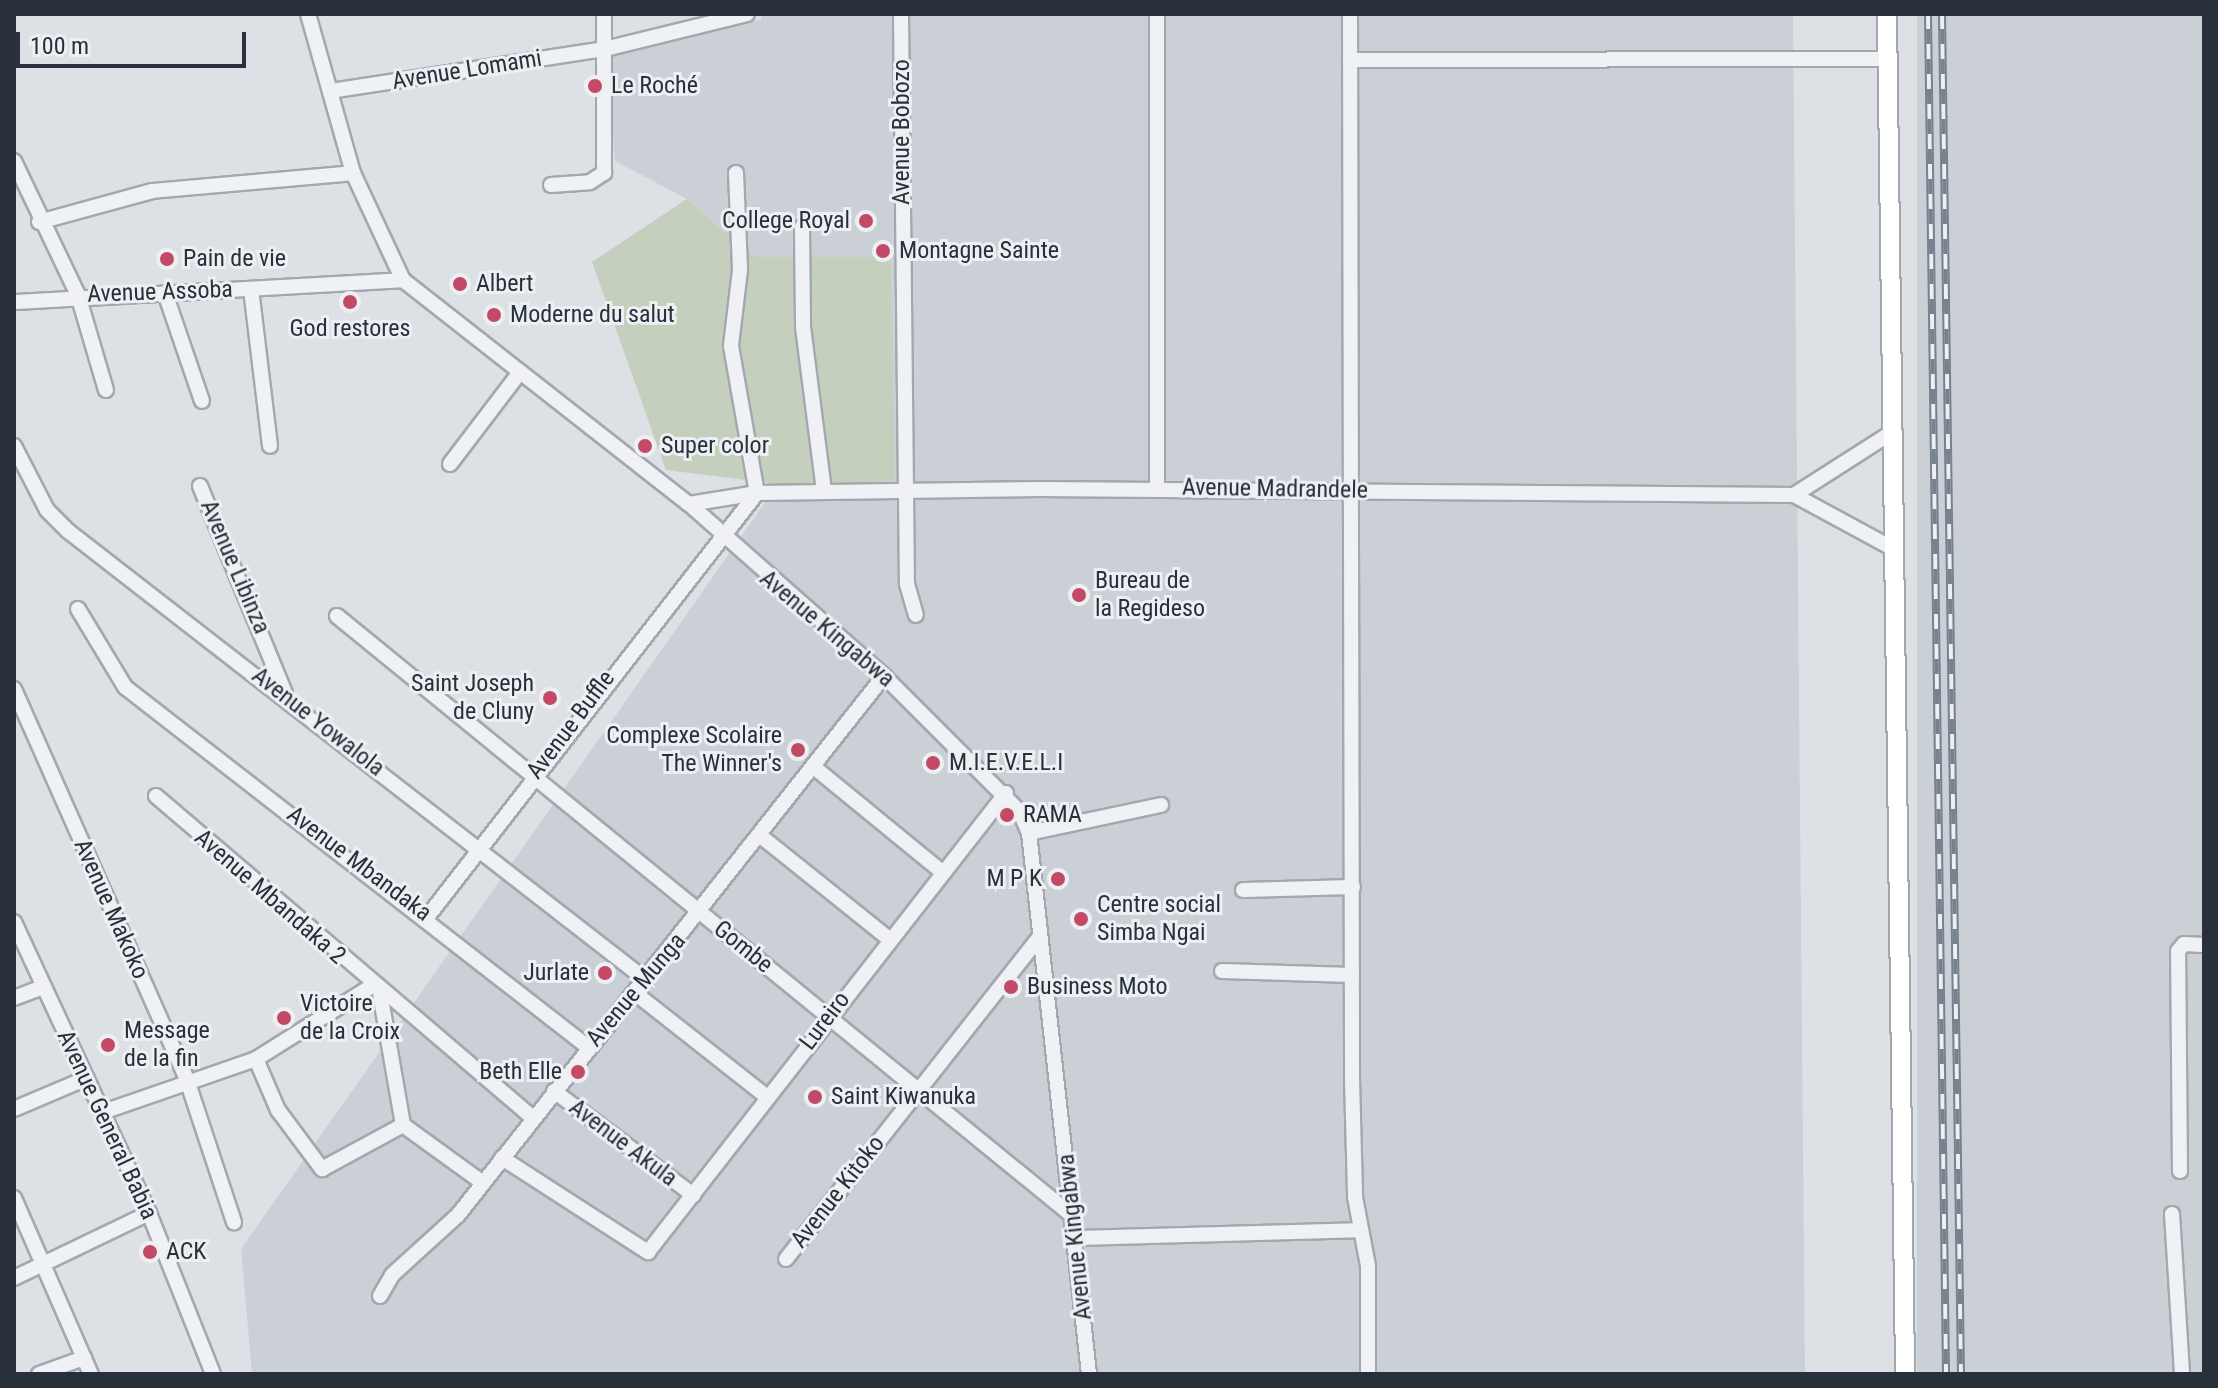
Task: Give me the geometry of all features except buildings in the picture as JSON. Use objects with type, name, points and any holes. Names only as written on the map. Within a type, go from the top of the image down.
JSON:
[{"type":"main road","points":[[1887,14],[1888,435],[1894,549],[1905,1374]]},
{"type":"street","name":"Avenue Kingabwa","points":[[308,14],[353,173],[403,280],[517,376],[689,504],[717,536],[884,676],[1006,793],[1029,833],[1089,1374]]},
{"type":"street","points":[[551,185],[590,182],[604,173],[604,14]]},
{"type":"street","name":"Avenue Lomami","points":[[330,91],[605,49],[747,14]]},
{"type":"street","name":"Avenue Bobozo","points":[[901,14],[907,584],[916,615]]},
{"type":"street","points":[[1157,14],[1157,488]]},
{"type":"street","points":[[1350,14],[1356,490],[1346,599],[1359,1230],[1368,1266],[1368,1374]]},
{"type":"street","points":[[1350,60],[1887,59]]},
{"type":"street","points":[[14,161],[39,222],[78,295],[106,390]]},
{"type":"street","points":[[39,222],[152,191],[353,173]]},
{"type":"street","points":[[736,173],[740,270],[731,346],[757,493]]},
{"type":"street","points":[[802,227],[803,327],[824,492]]},
{"type":"street","name":"Avenue Assoba","points":[[14,302],[78,295],[403,280]]},
{"type":"street","points":[[251,289],[270,446]]},
{"type":"street","points":[[165,293],[202,401]]},
{"type":"street","points":[[450,464],[517,376]]},
{"type":"street","points":[[1888,435],[1794,495],[1894,549]]},
{"type":"street","name":"Avenue Yowalola","points":[[14,446],[47,510],[68,531],[286,694],[646,980]]},
{"type":"street","name":"Avenue Libinza","points":[[200,486],[286,694]]},
{"type":"street","name":"Avenue Madrandele","points":[[689,504],[757,493],[1157,488],[1794,495]]},
{"type":"street","name":"Avenue Buffle","points":[[428,916],[717,536],[757,493]]},
{"type":"street","name":"Avenue Mbandaka","points":[[78,609],[125,687],[428,916],[588,1047]]},
{"type":"street","name":"Gombe","points":[[337,616],[1074,1217]]},
{"type":"street","name":"Avenue Munga","points":[[380,1296],[483,1183],[588,1047],[763,838],[884,676]]},
{"type":"street","name":"Avenue Makoko","points":[[14,689],[187,1080],[234,1222]]},
{"type":"street","points":[[815,768],[942,872]]},
{"type":"street","name":"Lureiro","points":[[502,1158],[648,1252],[888,938],[1006,793]]},
{"type":"street","name":"Avenue Mbandaka 2","points":[[156,796],[376,989],[533,1118]]},
{"type":"street","points":[[1029,833],[1161,805]]},
{"type":"street","points":[[763,838],[888,938]]},
{"type":"street","points":[[1243,890],[1353,887]]},
{"type":"street","name":"Avenue General Babia","points":[[14,922],[149,1213],[213,1374]]},
{"type":"street","name":"Avenue Kitoko","points":[[786,1259],[1039,937]]},
{"type":"street","points":[[2180,1171],[2178,951],[2184,944],[2204,945]]},
{"type":"street","points":[[1222,971],[1352,975]]},
{"type":"street","points":[[14,998],[43,987]]},
{"type":"street","points":[[103,1112],[187,1080],[256,1059],[376,989],[403,1125],[483,1183]]},
{"type":"street","points":[[635,993],[767,1097]]},
{"type":"street","points":[[256,1059],[278,1110],[322,1169],[403,1125]]},
{"type":"street","points":[[14,1109],[87,1078]]},
{"type":"street","name":"Avenue Akula","points":[[554,1091],[693,1195]]},
{"type":"street","points":[[14,1198],[91,1374]]},
{"type":"street","points":[[14,1278],[149,1213]]},
{"type":"street","points":[[2172,1214],[2182,1374]]},
{"type":"street","points":[[1076,1238],[1359,1230]]},
{"type":"street","points":[[39,1374],[84,1358]]},
{"type":"shaded area","points":[[761,14],[1793,14],[1805,1374],[252,1374],[241,1249],[778,484],[894,484],[891,257],[754,257],[687,199],[615,161],[605,49],[761,20]]},
{"type":"shaded area","points":[[1917,14],[2204,14],[2204,1374],[1917,1374]]},
{"type":"green space","points":[[687,199],[754,257],[891,257],[895,484],[778,484],[666,470],[592,262]]},
{"type":"railway","points":[[1928,14],[1946,1374]]},
{"type":"railway","points":[[1942,14],[1961,1374]]},
{"type":"place","name":"Le Roché","points":[[595,86]]},
{"type":"place","name":"College Royal","points":[[866,221]]},
{"type":"place","name":"Montagne Sainte","points":[[883,251]]},
{"type":"place","name":"Pain de vie","points":[[167,259]]},
{"type":"place","name":"Albert","points":[[460,284]]},
{"type":"place","name":"God restores","points":[[350,302]]},
{"type":"place","name":"Moderne du salut","points":[[494,315]]},
{"type":"place","name":"Super color","points":[[645,446]]},
{"type":"place","name":"Bureau de la Regideso","points":[[1079,595]]},
{"type":"place","name":"Saint Joseph de Cluny","points":[[550,698]]},
{"type":"place","name":"Complexe Scolaire The Winner's","points":[[798,750]]},
{"type":"place","name":"M.I.E.V.E.L.I","points":[[933,763]]},
{"type":"place","name":"RAMA","points":[[1007,815]]},
{"type":"place","name":"M P K","points":[[1058,879]]},
{"type":"place","name":"Centre social Simba Ngai","points":[[1081,919]]},
{"type":"place","name":"Jurlate","points":[[605,973]]},
{"type":"place","name":"Business Moto","points":[[1011,987]]},
{"type":"place","name":"Victoire de la Croix","points":[[284,1018]]},
{"type":"place","name":"Message de la fin","points":[[108,1045]]},
{"type":"place","name":"Beth Elle","points":[[578,1072]]},
{"type":"place","name":"Saint Kiwanuka","points":[[815,1097]]},
{"type":"place","name":"ACK","points":[[150,1252]]}]
